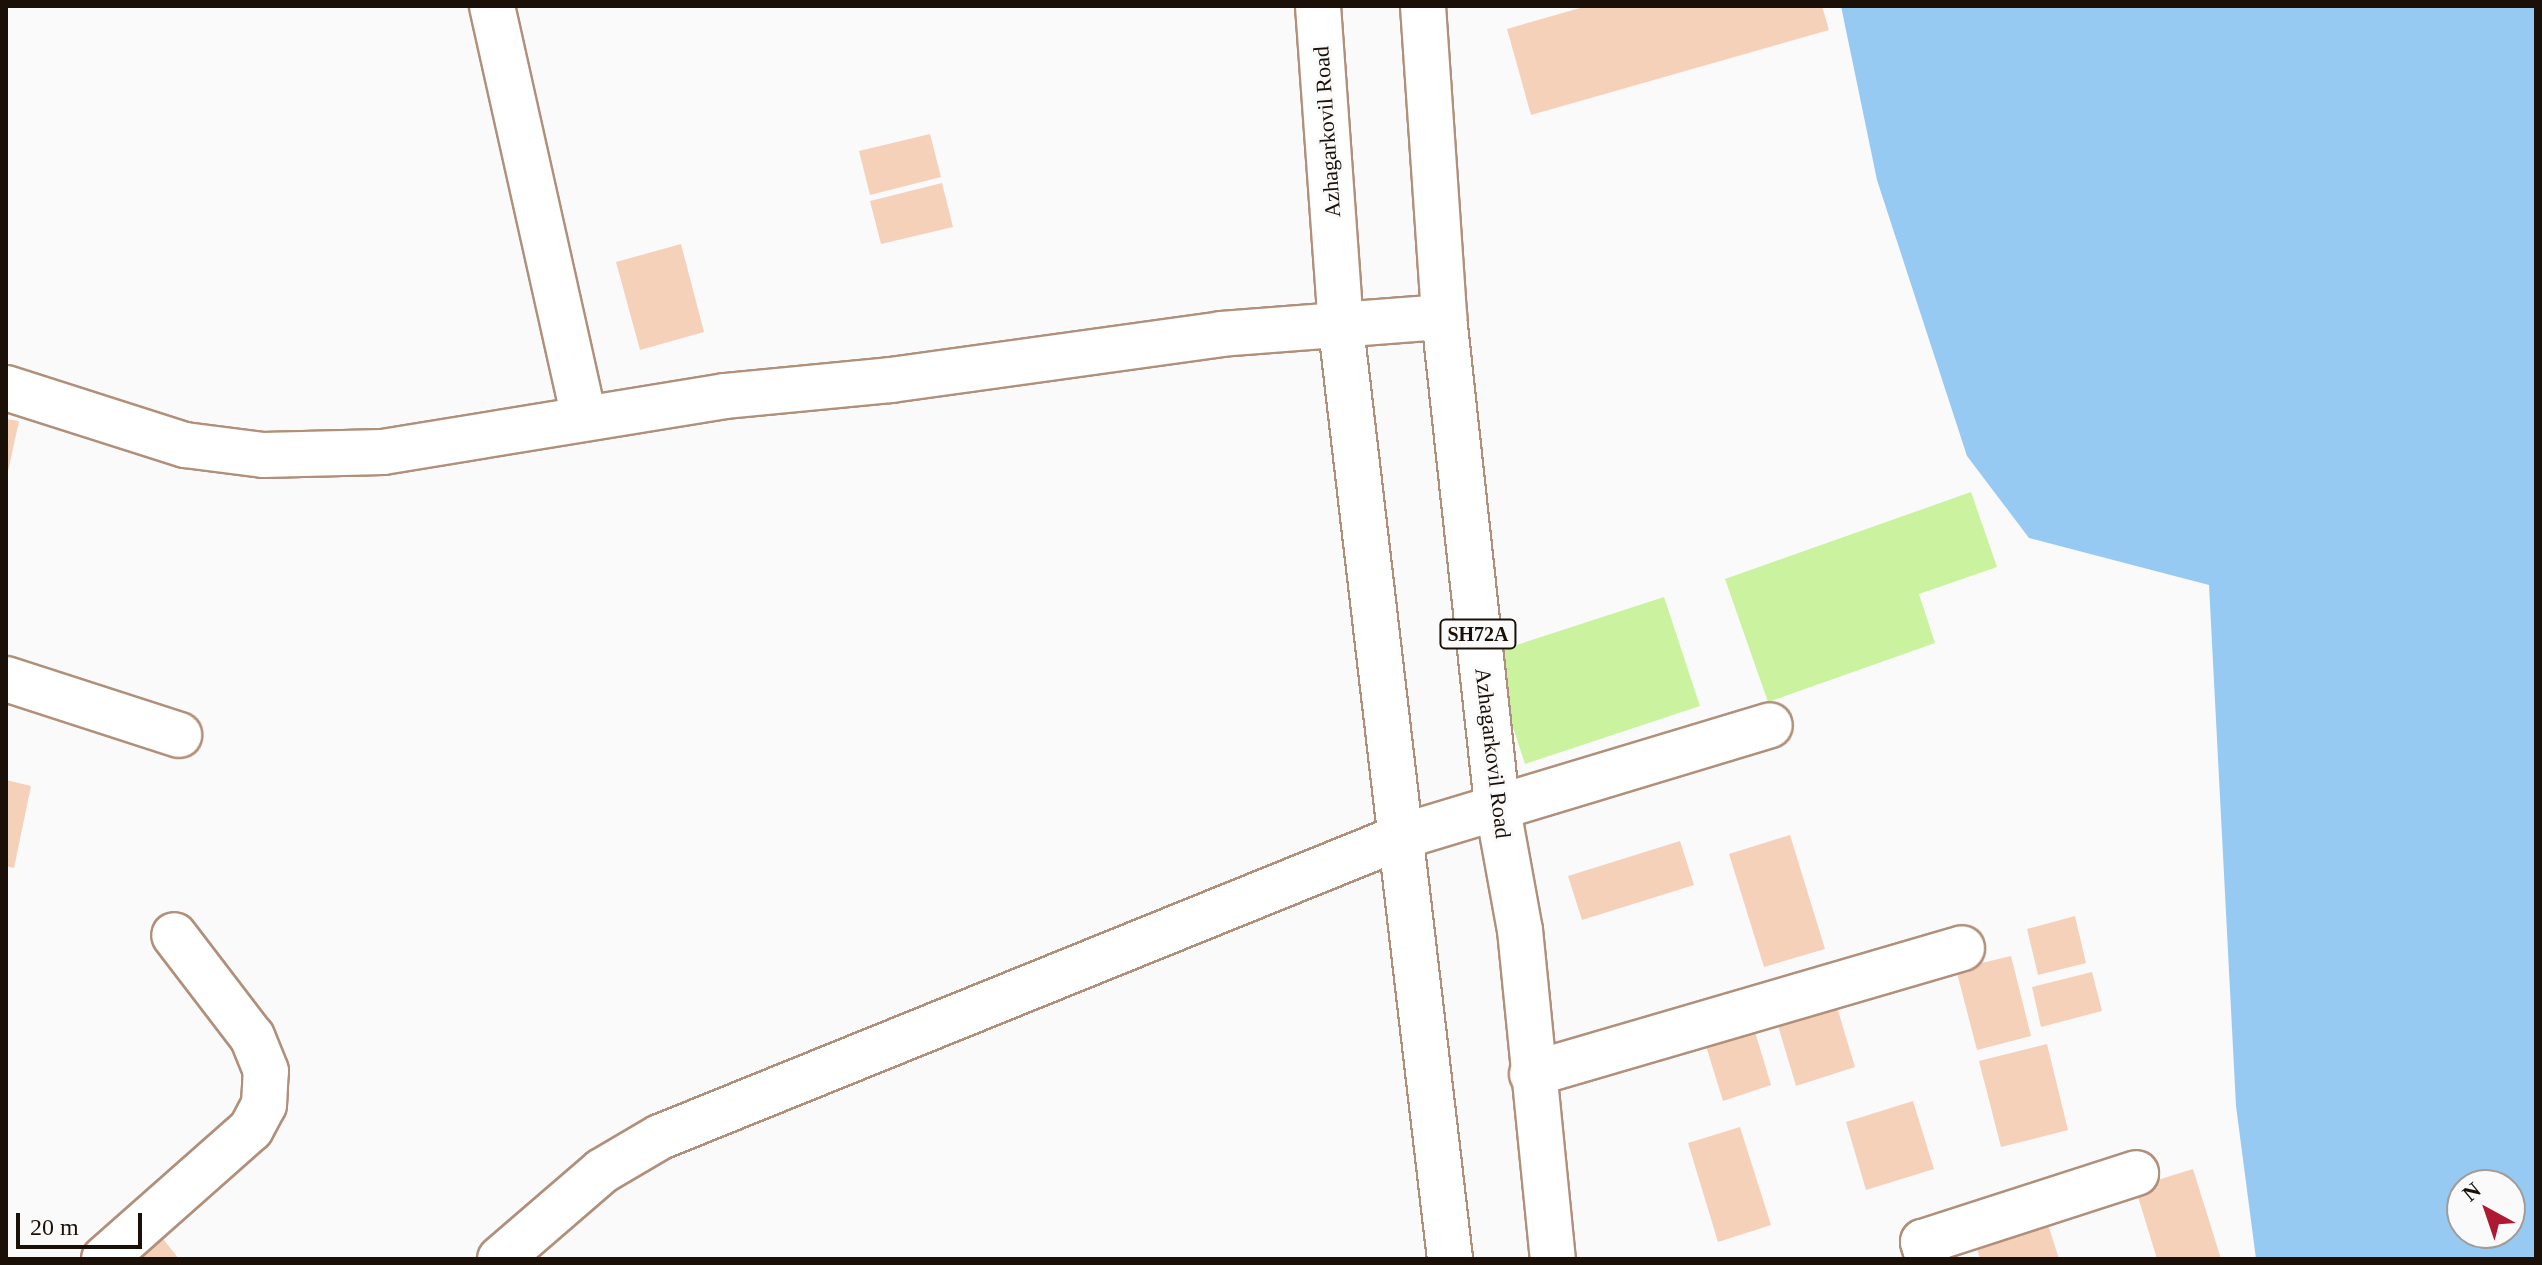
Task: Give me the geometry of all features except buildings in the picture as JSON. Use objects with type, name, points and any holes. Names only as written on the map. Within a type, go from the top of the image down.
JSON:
[{"type":"street","points":[[492,6],[584,417]]},
{"type":"street","name":"Azhagarkovil Road","points":[[1318,6],[1341,328],[1403,836],[1450,1259]]},
{"type":"street","name":"Azhagarkovil Road","points":[[1423,6],[1444,317],[1497,804],[1520,930],[1532,1074],[1553,1259]]},
{"type":"street","points":[[6,388],[185,445],[263,455],[383,452],[584,417],[1221,334],[1341,328],[1444,317]]},
{"type":"street","points":[[6,679],[179,735]]},
{"type":"street","points":[[500,1259],[602,1171],[660,1137],[1403,836],[1497,804],[1770,725]]},
{"type":"street","points":[[104,1259],[251,1129],[264,1105],[266,1071],[252,1037],[174,935]]},
{"type":"street","points":[[1532,1074],[1962,948]]},
{"type":"street","points":[[1928,1259],[1923,1242],[2136,1173]]},
{"type":"green space","points":[[1971,492],[1997,567],[1919,594],[1935,643],[1768,702],[1725,579]]},
{"type":"green space","points":[[1664,597],[1700,706],[1525,764],[1489,654]]},
{"type":"water","points":[[1841,6],[2536,6],[2536,1259],[2256,1259],[2236,1106],[2209,585],[2029,538],[1967,456],[1877,180]]}]
